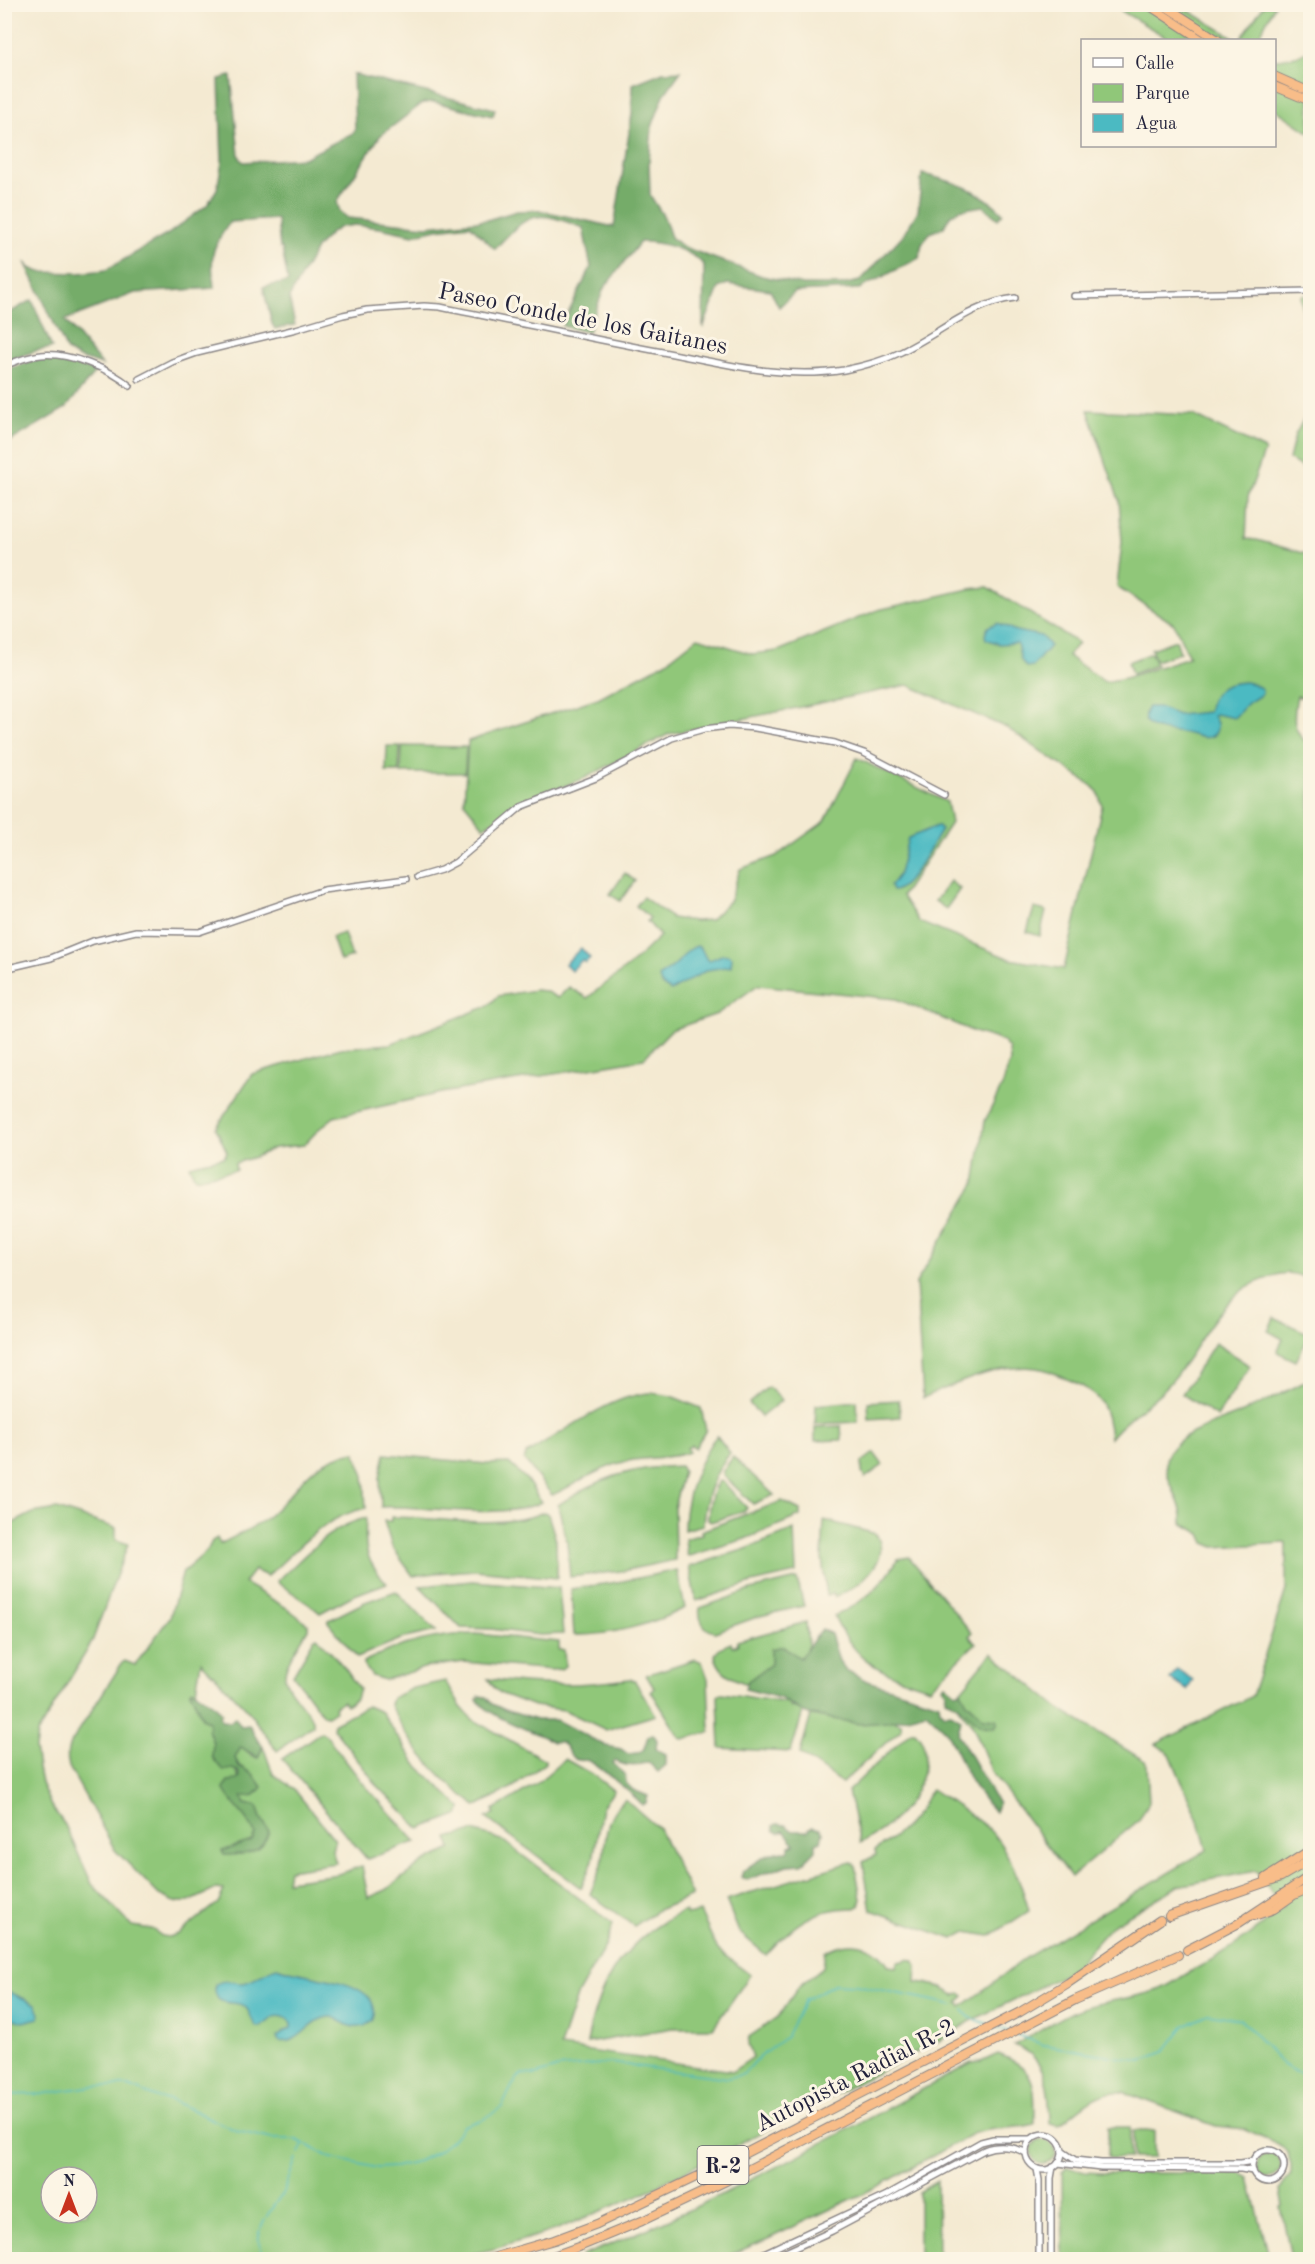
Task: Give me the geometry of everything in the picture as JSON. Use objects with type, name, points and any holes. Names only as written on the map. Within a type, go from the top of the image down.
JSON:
[{"type":"highway","points":[[1147,4],[1200,39]]},
{"type":"highway","points":[[1162,4],[1216,39]]},
{"type":"highway","points":[[1276,76],[1311,92]]},
{"type":"highway","points":[[1276,86],[1311,101]]},
{"type":"highway","points":[[1249,1887],[1295,1862],[1311,1850]]},
{"type":"highway","points":[[1169,1916],[1281,1877],[1311,1860]]},
{"type":"highway","points":[[1239,1923],[1311,1876]]},
{"type":"highway","points":[[1187,1950],[1274,1908],[1294,1894],[1311,1888]]},
{"type":"highway","name":"Autopista Radial R-2","points":[[485,2259],[554,2240],[659,2196],[1020,2012],[1068,1983],[1160,1920]]},
{"type":"highway","name":"Autopista Radial R-2","points":[[542,2259],[642,2221],[724,2182],[1075,2000],[1178,1955]]},
{"type":"street","points":[[1074,296],[1311,291]]},
{"type":"street","name":"Paseo Conde de los Gaitanes","points":[[139,379],[172,362],[197,353],[343,315],[368,310],[424,306],[440,307],[775,373],[843,370],[872,364],[901,352],[979,308],[994,301],[1015,298]]},
{"type":"street","points":[[4,366],[37,355],[62,356],[108,371],[128,384]]},
{"type":"street","points":[[417,878],[456,862],[522,807],[596,778],[672,738],[704,729],[729,726],[755,728],[835,743],[864,753],[944,795]]},
{"type":"street","points":[[4,969],[51,958],[93,941],[136,932],[199,932],[323,890],[406,879]]},
{"type":"street","points":[[1253,2161],[1242,2163],[1101,2163],[1075,2160],[1062,2151],[1058,2142],[1051,2136],[1040,2135],[1028,2144],[1026,2153],[1029,2163],[1037,2169],[1048,2170],[1056,2165],[1101,2168],[1242,2169],[1253,2171],[1261,2180],[1274,2181],[1282,2174],[1284,2164],[1278,2153],[1270,2150],[1259,2153],[1253,2161],[1253,2171]]},
{"type":"street","points":[[749,2259],[887,2195],[981,2142],[993,2139],[1032,2139]]},
{"type":"street","points":[[768,2259],[832,2231],[984,2150],[993,2147],[1014,2148],[1026,2153]]},
{"type":"street","points":[[1051,2259],[1051,2178],[1062,2151]]},
{"type":"street","points":[[1037,2169],[1039,2259]]},
{"type":"green space","points":[[1111,5],[1179,5],[1236,39],[1169,39]]},
{"type":"green space","points":[[1264,5],[1275,5],[1261,32],[1261,39],[1241,39]]},
{"type":"green space","points":[[1310,49],[1310,133],[1276,110],[1276,60],[1300,55]]},
{"type":"green space","points":[[681,71],[664,95],[652,127],[649,162],[650,195],[664,217],[671,237],[681,246],[762,276],[803,285],[841,285],[860,281],[904,234],[918,211],[922,174],[976,192],[1003,213],[998,219],[983,206],[959,210],[950,216],[944,227],[930,233],[922,244],[919,258],[859,289],[795,292],[779,307],[770,290],[727,284],[719,288],[703,328],[704,265],[675,247],[640,242],[604,288],[588,332],[562,326],[591,267],[583,228],[554,218],[543,217],[525,221],[495,249],[470,225],[413,235],[355,225],[340,227],[317,247],[289,298],[295,325],[275,329],[263,287],[288,282],[282,248],[280,248],[277,219],[230,222],[213,253],[214,288],[135,293],[65,320],[102,365],[79,358],[67,351],[25,262],[30,268],[40,272],[79,273],[106,270],[168,234],[207,205],[217,189],[222,162],[219,79],[231,76],[239,155],[244,162],[304,158],[353,133],[355,130],[353,74],[495,109],[493,116],[434,102],[423,103],[380,136],[340,197],[337,202],[340,212],[348,218],[426,226],[487,220],[517,211],[539,210],[614,227],[632,114],[633,84],[663,72]]},
{"type":"green space","points":[[1310,295],[1310,351],[1307,344],[1301,296]]},
{"type":"green space","points":[[32,300],[52,348],[35,351],[5,362],[5,315]]},
{"type":"green space","points":[[48,358],[96,371],[66,408],[9,442],[5,440],[5,370],[37,359]]},
{"type":"green space","points":[[1310,408],[1310,473],[1289,459],[1295,435]]},
{"type":"green space","points":[[1088,410],[1193,415],[1265,450],[1248,497],[1246,539],[1310,555],[1310,700],[1297,696],[1294,717],[1299,735],[1310,745],[1310,1283],[1298,1275],[1283,1274],[1244,1289],[1222,1309],[1171,1382],[1110,1438],[1107,1418],[1096,1397],[1082,1386],[1046,1370],[1031,1367],[1000,1370],[983,1374],[923,1398],[916,1283],[975,1184],[985,1121],[1003,1084],[1010,1061],[1009,1049],[997,1039],[896,999],[758,985],[717,1014],[671,1030],[643,1059],[441,1093],[334,1117],[304,1145],[274,1148],[235,1163],[236,1170],[195,1178],[189,1165],[224,1157],[227,1152],[216,1128],[252,1074],[341,1048],[390,1044],[488,1006],[498,996],[535,990],[545,991],[558,998],[569,987],[587,998],[630,965],[660,936],[647,921],[650,918],[636,906],[643,897],[672,918],[710,920],[730,900],[740,869],[776,856],[825,821],[857,758],[947,802],[951,823],[902,896],[919,922],[1010,959],[1064,969],[1102,806],[1098,792],[1007,728],[908,685],[669,734],[585,778],[516,805],[484,827],[464,802],[468,741],[598,698],[666,662],[698,637],[752,654],[778,651],[878,610],[969,589],[988,587],[1078,643],[1068,656],[1105,682],[1125,678],[1189,657],[1174,624],[1117,587],[1122,542],[1119,500]]},
{"type":"green space","points":[[1176,640],[1180,652],[1156,661],[1151,649]]},
{"type":"green space","points":[[1151,653],[1156,665],[1132,674],[1128,662]]},
{"type":"green space","points":[[387,746],[400,746],[399,772],[386,772]]},
{"type":"green space","points":[[402,746],[466,747],[465,773],[401,773]]},
{"type":"green space","points":[[625,873],[635,881],[620,901],[610,894]]},
{"type":"green space","points":[[950,881],[960,889],[946,909],[935,901]]},
{"type":"green space","points":[[1034,908],[1046,911],[1040,936],[1027,932]]},
{"type":"green space","points":[[344,933],[352,957],[340,961],[332,937]]},
{"type":"green space","points":[[1274,1318],[1310,1334],[1296,1361],[1277,1352],[1283,1339],[1268,1331]]},
{"type":"green space","points":[[1215,1343],[1250,1366],[1217,1417],[1182,1394]]},
{"type":"green space","points":[[1310,1379],[1310,2259],[1291,2259],[1280,2190],[1291,2173],[1291,2164],[1286,2150],[1278,2144],[1245,2129],[1216,2126],[1123,2092],[1096,2097],[1059,2125],[1050,2123],[1049,2099],[1041,2067],[1026,2051],[1014,2045],[1082,2008],[1162,1988],[1250,1935],[1283,1907],[1256,1871],[1178,1886],[1112,1925],[1070,1972],[971,2021],[935,2043],[639,2195],[555,2230],[494,2249],[445,2260],[5,2260],[5,1527],[33,1513],[57,1509],[116,1528],[116,1540],[128,1544],[92,1642],[37,1734],[35,1749],[41,1783],[51,1806],[65,1825],[92,1884],[132,1926],[152,1929],[162,1936],[169,1937],[178,1934],[218,1903],[224,1890],[216,1889],[189,1902],[174,1902],[159,1895],[115,1850],[69,1767],[67,1756],[69,1746],[122,1663],[125,1661],[135,1665],[170,1617],[183,1572],[207,1551],[212,1541],[217,1538],[220,1544],[255,1526],[277,1508],[314,1469],[338,1456],[355,1452],[364,1476],[366,1508],[323,1526],[267,1576],[254,1570],[244,1583],[287,1608],[308,1624],[308,1629],[290,1658],[285,1676],[292,1692],[313,1719],[313,1725],[277,1751],[246,1708],[201,1662],[196,1691],[192,1689],[190,1691],[203,1719],[209,1721],[214,1743],[236,1771],[241,1797],[253,1774],[239,1766],[235,1758],[241,1747],[245,1748],[250,1755],[258,1758],[263,1746],[273,1774],[294,1789],[335,1840],[332,1850],[336,1863],[289,1870],[287,1881],[338,1874],[362,1866],[368,1898],[386,1890],[422,1863],[451,1849],[448,1838],[473,1831],[502,1840],[613,1924],[606,1945],[578,1993],[560,2047],[733,2071],[753,2057],[748,2045],[749,2037],[778,2017],[799,1986],[823,1967],[825,1952],[833,1948],[851,1944],[868,1947],[883,1958],[889,1966],[896,1967],[897,1962],[906,1959],[913,1960],[917,1966],[916,1982],[934,1984],[955,1995],[960,1993],[964,1996],[958,2002],[961,2007],[1027,1957],[1207,1850],[1200,1825],[1170,1754],[1156,1744],[1252,1696],[1286,1590],[1286,1543],[1215,1547],[1205,1543],[1201,1534],[1182,1523],[1180,1507],[1168,1476],[1166,1461],[1173,1447],[1185,1437],[1255,1407]]},
{"type":"green space","points":[[768,1387],[782,1400],[761,1417],[749,1403]]},
{"type":"green space","points":[[652,1393],[671,1396],[701,1408],[706,1430],[695,1448],[692,1445],[687,1448],[689,1452],[682,1454],[637,1459],[611,1466],[552,1495],[524,1460],[526,1454],[603,1407],[636,1395]]},
{"type":"green space","points":[[899,1400],[900,1417],[869,1419],[868,1402]]},
{"type":"green space","points":[[857,1401],[858,1422],[815,1424],[816,1405]]},
{"type":"green space","points":[[841,1426],[842,1440],[815,1441],[815,1427]]},
{"type":"green space","points":[[717,1436],[730,1453],[710,1487],[703,1525],[684,1530],[685,1509],[693,1480],[708,1448]]},
{"type":"green space","points":[[874,1453],[883,1465],[865,1478],[862,1473],[862,1462]]},
{"type":"green space","points":[[385,1454],[487,1464],[509,1463],[527,1480],[541,1502],[526,1508],[507,1511],[381,1507],[380,1477]]},
{"type":"green space","points":[[733,1457],[774,1495],[753,1504],[723,1475],[723,1471]]},
{"type":"green space","points":[[680,1466],[683,1471],[674,1508],[675,1560],[622,1571],[570,1577],[567,1542],[558,1505],[601,1481],[616,1476],[646,1469]]},
{"type":"green space","points":[[719,1481],[723,1482],[747,1508],[711,1522],[708,1519],[710,1504]]},
{"type":"green space","points":[[782,1501],[800,1510],[800,1516],[745,1539],[687,1555],[685,1539]]},
{"type":"green space","points":[[544,1512],[548,1514],[556,1540],[557,1578],[475,1570],[413,1576],[392,1547],[384,1521],[391,1521],[391,1517],[469,1522],[508,1521]]},
{"type":"green space","points":[[366,1518],[365,1537],[370,1561],[387,1583],[352,1596],[320,1613],[278,1583],[277,1581],[328,1535],[352,1522]]},
{"type":"green space","points":[[824,1520],[876,1534],[880,1544],[877,1563],[870,1572],[854,1587],[835,1597],[833,1594],[827,1596],[822,1559]]},
{"type":"green space","points":[[794,1530],[796,1573],[752,1583],[696,1601],[689,1567],[746,1549]]},
{"type":"green space","points":[[909,1557],[972,1633],[969,1636],[976,1643],[930,1688],[898,1677],[872,1664],[852,1646],[834,1616],[871,1593],[898,1559]]},
{"type":"green space","points":[[677,1570],[685,1608],[631,1628],[574,1635],[571,1589]]},
{"type":"green space","points":[[797,1579],[804,1606],[760,1616],[715,1632],[707,1629],[702,1623],[700,1608],[751,1590]]},
{"type":"green space","points":[[472,1581],[559,1588],[563,1634],[540,1635],[461,1628],[420,1586]]},
{"type":"green space","points":[[396,1591],[436,1631],[401,1639],[357,1657],[328,1622],[329,1620],[365,1602]]},
{"type":"green space","points":[[806,1622],[809,1654],[807,1692],[768,1688],[740,1681],[728,1675],[720,1666],[715,1655],[719,1648],[731,1643],[732,1647],[738,1645],[737,1641]]},
{"type":"green space","points":[[822,1629],[831,1634],[839,1661],[846,1670],[867,1681],[939,1703],[940,1709],[945,1714],[951,1713],[961,1719],[958,1734],[998,1804],[995,1812],[972,1783],[946,1731],[926,1712],[888,1722],[860,1724],[806,1714],[780,1698],[745,1689],[748,1681],[771,1664],[771,1649],[783,1646],[800,1658]]},
{"type":"green space","points":[[476,1634],[559,1642],[559,1650],[564,1650],[565,1666],[552,1670],[464,1662],[427,1667],[385,1680],[372,1676],[363,1664],[377,1656],[418,1641]]},
{"type":"green space","points":[[317,1637],[344,1667],[359,1689],[356,1699],[346,1705],[343,1701],[327,1716],[323,1715],[293,1675]]},
{"type":"green space","points":[[992,1653],[1060,1709],[1145,1761],[1147,1765],[1149,1802],[1139,1820],[1071,1877],[992,1773],[973,1726],[953,1700]]},
{"type":"green space","points":[[695,1659],[702,1662],[708,1679],[710,1732],[683,1739],[680,1738],[651,1691],[654,1688],[646,1675]]},
{"type":"green space","points":[[488,1679],[559,1684],[630,1679],[635,1681],[656,1715],[606,1730],[564,1710],[534,1706],[502,1694]]},
{"type":"green space","points":[[445,1681],[461,1707],[472,1719],[545,1760],[545,1763],[513,1787],[479,1805],[476,1806],[463,1796],[416,1748],[390,1705],[392,1698],[413,1688]]},
{"type":"green space","points":[[945,1684],[956,1693],[961,1691],[967,1702],[984,1718],[996,1719],[998,1723],[995,1727],[983,1726],[958,1705],[945,1699],[946,1692],[942,1687]]},
{"type":"green space","points":[[192,1689],[216,1706],[222,1713],[220,1716],[222,1721],[231,1722],[235,1717],[241,1726],[249,1725],[263,1746],[258,1758],[241,1747],[235,1758],[239,1766],[253,1774],[262,1787],[255,1795],[242,1797],[245,1804],[257,1806],[269,1831],[262,1844],[252,1852],[224,1855],[222,1851],[252,1841],[255,1834],[249,1822],[223,1788],[228,1781],[237,1780],[240,1777],[238,1771],[232,1769],[223,1771],[212,1757],[213,1743],[208,1730],[209,1721],[203,1719],[190,1691]]},
{"type":"green space","points":[[722,1693],[789,1703],[789,1707],[804,1709],[791,1752],[720,1748],[718,1696]]},
{"type":"green space","points":[[479,1696],[486,1697],[492,1704],[505,1710],[536,1720],[556,1720],[606,1746],[621,1749],[628,1754],[641,1752],[648,1736],[653,1734],[657,1740],[656,1749],[666,1754],[666,1765],[658,1772],[648,1762],[632,1766],[615,1761],[613,1763],[625,1775],[626,1783],[633,1790],[648,1796],[646,1803],[642,1805],[593,1764],[587,1760],[575,1759],[561,1743],[553,1742],[494,1714],[477,1700]]},
{"type":"green space","points":[[367,1706],[381,1712],[416,1764],[461,1808],[460,1814],[420,1829],[377,1785],[333,1728],[334,1723]]},
{"type":"green space","points":[[813,1708],[881,1715],[901,1723],[902,1728],[842,1783],[800,1754]]},
{"type":"green space","points":[[911,1731],[915,1731],[918,1735],[925,1751],[924,1766],[916,1791],[892,1821],[860,1843],[848,1791]]},
{"type":"green space","points":[[321,1732],[326,1735],[362,1782],[416,1842],[367,1859],[282,1759]]},
{"type":"green space","points":[[565,1759],[593,1775],[614,1791],[602,1807],[593,1860],[581,1888],[486,1818],[495,1814],[493,1810],[536,1784]]},
{"type":"green space","points":[[931,1789],[993,1833],[1018,1877],[1029,1911],[990,1936],[966,1932],[953,1939],[871,1910],[863,1862],[876,1855],[875,1850],[908,1824]]},
{"type":"green space","points":[[625,1799],[659,1829],[692,1896],[658,1910],[634,1926],[590,1894],[602,1864],[609,1821]]},
{"type":"green space","points":[[777,1824],[785,1825],[793,1831],[807,1831],[812,1826],[820,1828],[823,1832],[821,1841],[816,1843],[816,1850],[802,1864],[787,1865],[747,1880],[741,1877],[743,1871],[758,1860],[775,1853],[788,1851],[790,1846],[795,1844],[784,1831],[779,1833],[774,1830]]},
{"type":"green space","points":[[851,1862],[855,1865],[861,1899],[859,1906],[828,1911],[805,1920],[785,1935],[766,1955],[739,1932],[726,1900]]},
{"type":"green space","points":[[685,1911],[687,1915],[700,1912],[718,1950],[750,1975],[713,2028],[672,2028],[587,2043],[599,2000],[618,1964],[646,1934]]},
{"type":"green space","points":[[998,2054],[1021,2066],[1032,2080],[1035,2124],[972,2134],[883,2184],[768,2239],[720,2259],[582,2259],[581,2256],[681,2214],[730,2190],[972,2063],[981,2062]]},
{"type":"green space","points":[[1108,2127],[1130,2127],[1130,2158],[1108,2158]]},
{"type":"green space","points":[[1133,2131],[1154,2131],[1154,2158],[1133,2158]]},
{"type":"green space","points":[[1043,2140],[1051,2144],[1055,2152],[1051,2160],[1043,2164],[1035,2160],[1031,2152],[1035,2144]]},
{"type":"green space","points":[[1269,2154],[1278,2157],[1281,2166],[1278,2175],[1269,2178],[1260,2175],[1257,2166],[1260,2157]]},
{"type":"green space","points":[[1067,2167],[1085,2172],[1102,2173],[1240,2173],[1249,2178],[1268,2252],[1258,2260],[1063,2259],[1062,2172]]},
{"type":"green space","points":[[937,2181],[938,2259],[919,2259],[919,2192]]},
{"type":"water","points":[[997,623],[1016,631],[1041,636],[1050,646],[1033,666],[1026,667],[1021,660],[1017,643],[999,644],[986,639],[988,627]]},
{"type":"water","points":[[1245,682],[1262,689],[1262,694],[1248,703],[1234,718],[1215,714],[1213,716],[1217,729],[1212,737],[1156,729],[1145,721],[1148,707],[1158,707],[1178,715],[1208,712],[1212,699],[1219,690],[1230,684]]},
{"type":"water","points":[[937,826],[941,830],[919,866],[905,884],[892,891],[890,886],[899,874],[908,838]]},
{"type":"water","points":[[697,946],[701,948],[707,960],[722,955],[732,957],[731,966],[707,970],[671,991],[664,987],[659,977],[689,950]]},
{"type":"water","points":[[581,948],[590,958],[585,963],[582,960],[571,971],[565,964]]},
{"type":"water","points":[[1177,1669],[1193,1680],[1187,1690],[1170,1679]]},
{"type":"water","points":[[277,1967],[347,1984],[360,1990],[369,1998],[374,2008],[372,2021],[364,2026],[351,2027],[334,2017],[323,2018],[299,2036],[287,2041],[279,2041],[277,2037],[291,2028],[286,2018],[274,2017],[261,2027],[257,2027],[249,2011],[243,2005],[218,1999],[215,1985],[218,1983],[247,1982]]},
{"type":"water","points":[[5,1990],[36,2004],[40,2014],[39,2018],[23,2022],[5,2016]]},
{"type":"waterway","points":[[4,2095],[42,2094],[93,2086],[129,2086],[160,2099],[171,2100],[237,2131],[272,2139],[295,2139],[331,2158],[378,2168],[394,2167],[418,2161],[438,2151],[452,2140],[463,2126],[484,2119],[502,2107],[512,2086],[522,2074],[536,2075],[558,2068],[611,2063],[728,2078],[744,2074],[759,2057],[786,2037],[805,2000],[834,1984],[857,1985],[954,2005]]},
{"type":"waterway","points":[[963,2010],[969,2017],[988,2024]]},
{"type":"waterway","points":[[1015,2034],[1044,2045],[1141,2061],[1164,2052],[1185,2025],[1208,2014],[1240,2019],[1282,2064],[1295,2072],[1310,2074]]},
{"type":"waterway","points":[[998,2028],[1007,2031]]},
{"type":"waterway","points":[[299,2153],[303,2145]]},
{"type":"waterway","points":[[263,2260],[259,2240],[260,2231],[284,2190],[296,2158]]}]
